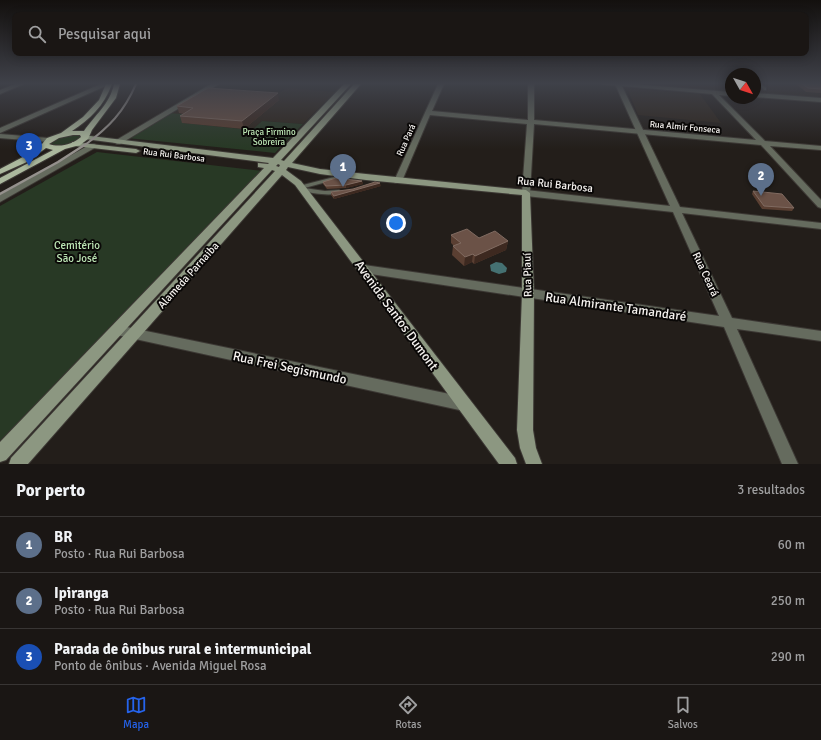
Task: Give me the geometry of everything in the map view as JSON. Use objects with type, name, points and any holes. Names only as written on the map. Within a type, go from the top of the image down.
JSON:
[{"type":"main road","points":[[0,172],[24,160],[46,143],[61,135],[94,111],[98,106]]},
{"type":"main road","points":[[0,180],[65,147],[75,144],[85,136],[90,126],[107,106]]},
{"type":"main road","name":"Alameda Parnaiba","points":[[17,464],[136,333],[279,166],[328,106]]},
{"type":"main road","name":"Alameda Parnaiba","points":[[0,454],[117,330],[338,106]]},
{"type":"main road","points":[[61,135],[73,133],[85,136]]},
{"type":"main road","name":"Rua Rui Barbosa","points":[[85,136],[117,142],[172,148],[279,166]]},
{"type":"main road","points":[[46,143],[52,148],[65,147]]},
{"type":"main road","name":"Rua Rui Barbosa","points":[[75,144],[346,174],[376,180],[526,193]]},
{"type":"main road","points":[[164,154],[172,148]]},
{"type":"main road","name":"Avenida Santos Dumont","points":[[279,166],[301,187],[509,464]]},
{"type":"main road","points":[[301,187],[305,175],[318,171]]},
{"type":"main road","name":"Rua Piauí","points":[[526,193],[528,294],[524,430],[528,448],[534,464]]},
{"type":"street","points":[[0,131],[58,106]]},
{"type":"street","points":[[117,142],[179,106]]},
{"type":"street","name":"Rua Pará","points":[[398,181],[431,106]]},
{"type":"street","name":"Rua Piauí","points":[[526,193],[532,122],[532,106]]},
{"type":"street","name":"Rua Ceará","points":[[629,106],[728,322],[790,464]]},
{"type":"street","points":[[726,106],[821,204]]},
{"type":"street","name":"Rua Almir Fonseca","points":[[428,113],[821,148]]},
{"type":"street","points":[[0,136],[46,143]]},
{"type":"street","points":[[0,199],[94,146]]},
{"type":"street","name":"Rua Rui Barbosa","points":[[526,193],[821,226]]},
{"type":"street","name":"Rua Almirante Tamandaré","points":[[364,269],[821,336]]},
{"type":"street","name":"Rua Frei Segismundo","points":[[117,330],[464,404]]},
{"type":"lane","points":[[301,187],[346,174]]},
{"type":"lane","points":[[301,187],[325,193],[343,192]]},
{"type":"shaded area","points":[[181,106],[321,106],[303,124],[262,121],[252,130],[182,123],[169,113]]},
{"type":"shaded area","points":[[634,106],[708,106],[721,123],[638,115]]},
{"type":"green space","name":"Praça Firmino Sobreira","points":[[169,113],[194,115],[183,123],[252,130],[262,121],[303,124],[275,153],[127,138]]},
{"type":"green space","points":[[70,135],[78,135],[81,137],[75,142],[67,145],[58,146],[51,144],[53,140]]},
{"type":"green space","name":"Cemitério São José","points":[[97,152],[263,171],[0,443],[0,206]]},
{"type":"water","points":[[496,262],[502,263],[507,268],[506,272],[499,274],[491,271],[490,265]]},
{"type":"building","points":[[177,106],[262,106],[242,121],[180,116],[193,108]]},
{"type":"building","points":[[336,178],[362,181],[346,185],[326,186],[323,182]]},
{"type":"building","points":[[375,182],[380,183],[334,196],[331,192],[353,189]]},
{"type":"building","points":[[753,191],[782,194],[794,208],[764,206]]},
{"type":"building","points":[[467,229],[479,238],[495,231],[508,241],[475,256],[473,254],[465,257],[453,246],[461,243],[451,235]]},
{"type":"railway","points":[[85,145],[109,125],[124,106]]},
{"type":"railway","points":[[0,194],[58,162],[86,144]]},
{"type":"place","name":"Parada de ônibus rural e intermunicipal","points":[[29,166]]},
{"type":"place","name":"BR","points":[[343,187]]},
{"type":"place","name":"Ipiranga","points":[[761,196]]}]
